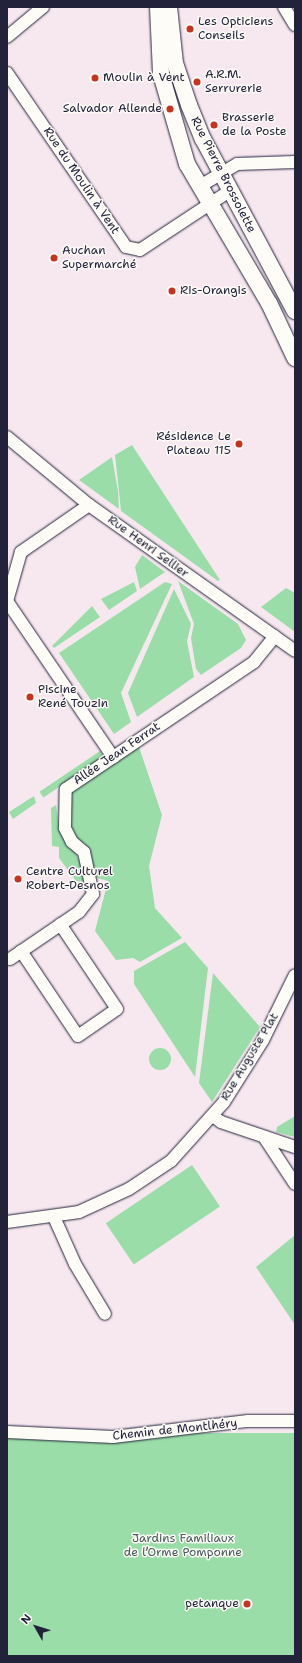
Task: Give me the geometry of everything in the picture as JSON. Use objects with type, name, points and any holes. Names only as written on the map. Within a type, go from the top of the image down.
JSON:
[{"type":"main road","name":"Rue Pierre Brossolette","points":[[158,7],[164,88],[187,164],[269,303],[295,358]]},
{"type":"main road","name":"Rue Pierre Brossolette","points":[[169,7],[181,82],[203,139],[295,312]]},
{"type":"street","points":[[7,37],[43,7]]},
{"type":"street","points":[[284,7],[295,25]]},
{"type":"street","name":"Rue du Moulin à Vent","points":[[7,73],[126,248],[140,250],[231,190]]},
{"type":"street","points":[[200,186],[221,172],[237,164],[295,162]]},
{"type":"street","name":"Rue Henri Sellier","points":[[7,437],[89,505],[295,651]]},
{"type":"street","points":[[89,505],[21,552],[7,601],[113,757]]},
{"type":"street","name":"Allée Jean Ferrat","points":[[10,959],[79,912],[93,894],[84,852],[72,842],[65,828],[66,789],[254,662],[275,636]]},
{"type":"street","points":[[21,951],[78,1036],[110,1014],[117,1009],[60,924]]},
{"type":"street","name":"Rue Auguste Plat","points":[[7,1222],[54,1217],[78,1212],[150,1176],[185,1148],[213,1116],[263,1040],[295,975]]},
{"type":"street","points":[[213,1116],[221,1122],[295,1147]]},
{"type":"street","points":[[264,1137],[295,1184]]},
{"type":"street","points":[[54,1217],[75,1264],[105,1314]]},
{"type":"street","name":"Chemin de Montlhéry","points":[[7,1432],[113,1437],[248,1421],[295,1421]]},
{"type":"green space","points":[[132,445],[220,580],[218,581],[121,511],[115,455]]},
{"type":"green space","points":[[112,457],[118,491],[119,509],[79,480]]},
{"type":"green space","points":[[142,555],[165,572],[140,589],[135,567]]},
{"type":"green space","points":[[178,581],[238,624],[246,640],[241,648],[201,675],[196,669],[191,638],[194,624]]},
{"type":"green space","points":[[134,582],[137,591],[109,610],[101,599]]},
{"type":"green space","points":[[165,582],[172,584],[121,693],[131,722],[114,734],[59,653]]},
{"type":"green space","points":[[286,588],[295,593],[295,632],[261,607]]},
{"type":"green space","points":[[174,589],[191,624],[187,641],[194,677],[137,717],[128,693]]},
{"type":"green space","points":[[92,606],[100,617],[54,648],[52,646]]},
{"type":"green space","points":[[139,747],[162,815],[149,866],[155,908],[182,938],[140,962],[133,958],[116,960],[95,931],[108,881],[94,877],[91,856],[71,829],[70,794]]},
{"type":"green space","points":[[100,751],[104,757],[43,798],[39,792]]},
{"type":"green space","points":[[34,796],[36,803],[13,819],[9,812]]},
{"type":"green space","points":[[56,805],[60,831],[79,859],[84,882],[76,881],[59,858],[59,847],[52,846],[51,808]]},
{"type":"green space","points":[[185,942],[208,968],[195,1077],[134,984],[134,971]]},
{"type":"green space","points":[[213,973],[260,1027],[212,1102],[199,1083]]},
{"type":"green space","points":[[160,1048],[168,1051],[171,1059],[168,1067],[160,1070],[152,1067],[149,1059],[152,1051]]},
{"type":"green space","points":[[295,1116],[295,1137],[276,1132],[277,1127]]},
{"type":"green space","points":[[192,1165],[220,1206],[134,1265],[106,1223]]},
{"type":"green space","points":[[295,1235],[295,1325],[256,1267]]},
{"type":"green space","name":"Jardins Familiaux de l’Orme Pomponne","points":[[7,1433],[295,1433],[295,1656],[7,1656]]},
{"type":"place","name":"Les Opticiens Conseils","points":[[190,29]]},
{"type":"place","name":"Moulin à Vent","points":[[95,78]]},
{"type":"place","name":"A.R.M. Serrurerie","points":[[197,82]]},
{"type":"place","name":"Salvador Allende","points":[[170,109]]},
{"type":"place","name":"Brasserie de la Poste","points":[[214,125]]},
{"type":"place","name":"Auchan Supermarché","points":[[54,258]]},
{"type":"place","name":"Ris-Orangis","points":[[172,291]]},
{"type":"place","name":"Résidence Le Plateau 115","points":[[239,444]]},
{"type":"place","name":"Piscine René Touzin","points":[[30,697]]},
{"type":"place","name":"Centre Culturel Robert-Desnos","points":[[18,879]]},
{"type":"place","name":"petanque","points":[[247,1604]]}]
